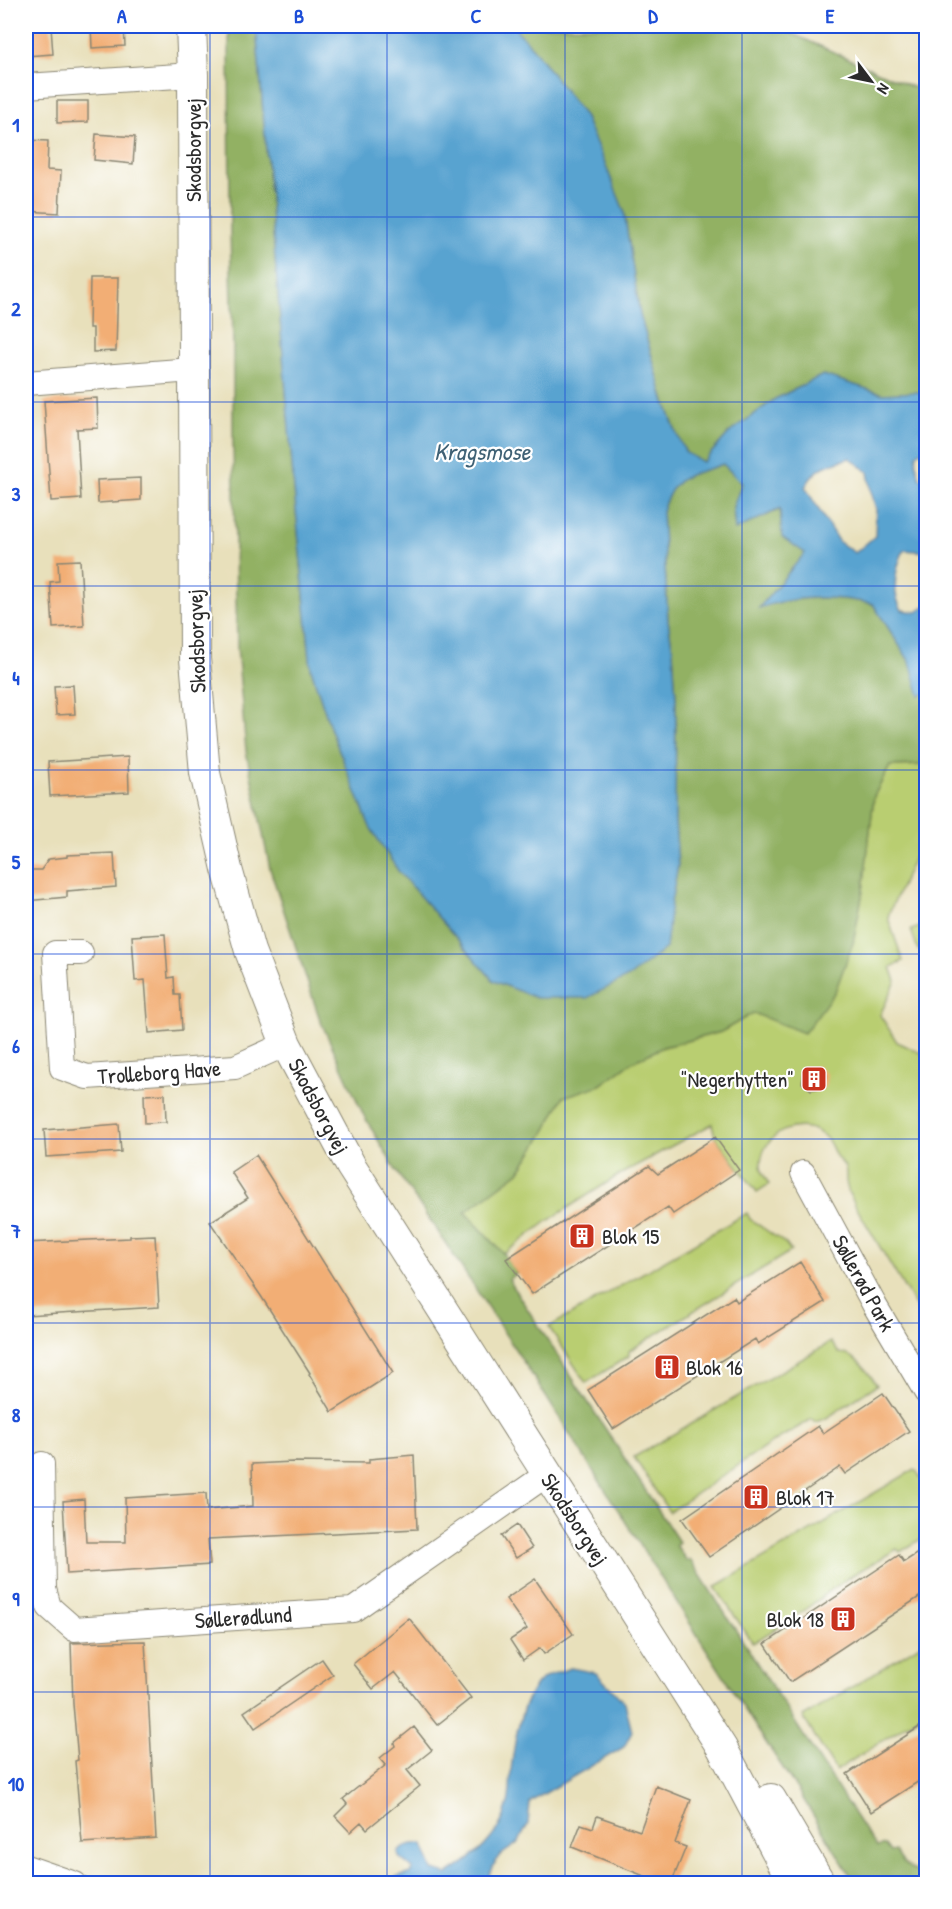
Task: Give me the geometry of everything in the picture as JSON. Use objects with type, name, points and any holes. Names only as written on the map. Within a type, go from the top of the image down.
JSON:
[{"type":"street","name":"Skodsborgvej","points":[[190,26],[193,75],[192,370],[195,660],[206,773],[227,869],[250,951],[286,1044],[351,1166],[722,1748],[794,1884]]},
{"type":"street","name":"Skodsborgvej","points":[[26,86],[193,75]]},
{"type":"street","points":[[26,383],[192,370]]},
{"type":"street","name":"Trolleborg Have","points":[[81,953],[55,953],[62,1068],[87,1077],[235,1067],[286,1044]]},
{"type":"street","name":"Søllerød Park","points":[[803,1173],[875,1306],[927,1392]]},
{"type":"street","name":"Søllerødlund","points":[[42,1464],[44,1589],[49,1608],[74,1629],[353,1610],[546,1475]]},
{"type":"street","name":"Skodsborgvej","points":[[722,1748],[737,1756],[765,1789],[821,1884]]},
{"type":"street","points":[[26,1867],[75,1884]]},
{"type":"green space","points":[[229,26],[256,26],[311,669],[331,730],[370,827],[399,872],[494,981],[671,902],[678,866],[675,821],[676,698],[668,620],[662,511],[672,489],[684,477],[723,464],[742,483],[733,507],[735,529],[781,509],[805,553],[760,607],[816,598],[845,599],[873,604],[910,662],[920,695],[926,692],[926,765],[890,766],[874,796],[863,891],[853,943],[835,992],[804,1033],[753,1013],[721,1032],[663,1047],[632,1062],[600,1085],[563,1097],[543,1135],[519,1172],[465,1212],[504,1254],[517,1273],[509,1279],[517,1293],[679,1542],[676,1545],[687,1561],[690,1559],[865,1831],[877,1847],[885,1845],[890,1852],[895,1851],[904,1864],[918,1873],[926,1870],[926,1883],[855,1883],[536,1381],[398,1174],[364,1116],[320,1020],[270,869],[246,751],[237,647]]},
{"type":"green space","points":[[513,26],[775,26],[926,93],[926,398],[918,392],[883,394],[823,375],[775,399],[729,433],[703,462],[686,453],[664,399],[640,315],[624,211],[584,116],[532,47]]},
{"type":"green space","points":[[926,765],[926,832],[888,918],[903,961],[891,967],[896,981],[880,1015],[897,1042],[926,1055],[926,1324],[856,1207],[848,1189],[846,1169],[824,1136],[805,1127],[785,1130],[768,1143],[763,1152],[761,1166],[769,1184],[757,1192],[715,1137],[712,1124],[619,1175],[549,1220],[504,1254],[465,1212],[519,1172],[543,1135],[563,1097],[600,1085],[632,1062],[663,1047],[721,1032],[753,1013],[853,943],[863,891],[874,796],[890,766]]},
{"type":"green space","points":[[926,925],[926,947],[918,950],[911,930]]},
{"type":"green space","points":[[747,1213],[750,1219],[786,1244],[791,1251],[629,1351],[629,1356],[586,1383],[549,1327]]},
{"type":"green space","points":[[831,1342],[839,1353],[851,1356],[861,1364],[877,1385],[825,1419],[815,1422],[812,1419],[773,1442],[669,1512],[634,1457]]},
{"type":"green space","points":[[915,1469],[924,1483],[926,1482],[926,1536],[900,1552],[897,1549],[849,1577],[799,1614],[753,1643],[715,1587]]},
{"type":"green space","points":[[926,1641],[926,1712],[836,1771],[803,1717]]},
{"type":"water","name":"Kragsmose","points":[[256,26],[513,26],[532,47],[584,116],[606,166],[624,211],[640,315],[664,399],[686,453],[703,462],[729,433],[775,399],[823,375],[883,394],[918,392],[926,398],[926,448],[917,454],[916,463],[920,478],[926,481],[926,552],[904,550],[898,565],[895,588],[902,610],[917,612],[926,605],[926,692],[920,696],[910,662],[873,604],[844,599],[815,598],[787,601],[759,608],[805,553],[782,537],[780,509],[735,530],[733,507],[742,483],[723,464],[692,474],[678,482],[667,498],[662,511],[668,620],[676,698],[675,821],[678,866],[666,948],[630,976],[587,998],[536,998],[494,981],[399,872],[370,827],[331,730],[311,669]],"holes":[[[850,458],[868,472],[876,509],[875,536],[855,553],[838,541],[805,487],[819,470]]]},
{"type":"water","points":[[571,1668],[596,1673],[625,1703],[632,1732],[624,1747],[530,1802],[528,1824],[519,1842],[501,1855],[492,1867],[486,1883],[393,1883],[395,1878],[410,1873],[413,1869],[399,1857],[398,1852],[407,1846],[423,1845],[433,1870],[448,1874],[476,1854],[492,1838],[503,1818],[508,1802],[517,1733],[524,1706],[537,1684],[545,1677]]},
{"type":"building","points":[[91,26],[124,26],[125,46],[92,48]]},
{"type":"building","points":[[51,27],[53,54],[26,56],[26,29]]},
{"type":"building","points":[[57,101],[88,101],[88,122],[57,123]]},
{"type":"building","points":[[96,134],[135,137],[133,164],[94,160]]},
{"type":"building","points":[[26,140],[48,141],[47,170],[61,171],[59,213],[26,211]]},
{"type":"building","points":[[90,278],[118,278],[116,351],[93,352],[93,328],[89,328]]},
{"type":"building","points":[[97,398],[98,428],[77,429],[81,499],[51,501],[44,401]]},
{"type":"building","points":[[141,478],[141,500],[98,503],[97,480]]},
{"type":"building","points":[[80,560],[84,626],[53,628],[50,582],[59,581],[58,561]]},
{"type":"building","points":[[73,685],[75,714],[56,715],[54,686]]},
{"type":"building","points":[[128,757],[129,792],[50,796],[48,762]]},
{"type":"building","points":[[114,853],[116,887],[67,891],[67,897],[26,901],[26,870],[41,870],[49,859],[67,857],[67,855]]},
{"type":"building","points":[[165,934],[168,978],[174,977],[175,995],[180,995],[182,1030],[149,1033],[145,980],[135,981],[132,936]]},
{"type":"building","name":"\"Negerhytten\"","points":[[818,1066],[827,1075],[825,1087],[811,1090],[802,1083],[804,1070]]},
{"type":"building","points":[[165,1094],[166,1122],[145,1123],[144,1095]]},
{"type":"building","points":[[119,1124],[121,1152],[46,1157],[44,1130]]},
{"type":"building","name":"Blok 15","points":[[715,1137],[739,1170],[673,1214],[668,1207],[532,1294],[506,1259],[649,1166],[658,1174]]},
{"type":"building","points":[[256,1155],[393,1373],[332,1412],[261,1296],[210,1222],[248,1198],[231,1172]]},
{"type":"building","points":[[155,1235],[159,1307],[26,1315],[26,1243]]},
{"type":"building","name":"Blok 16","points":[[800,1262],[825,1302],[758,1344],[755,1339],[613,1429],[588,1390],[734,1297],[737,1302]]},
{"type":"building","name":"Blok 17","points":[[883,1393],[909,1431],[845,1474],[840,1467],[709,1557],[682,1519],[818,1426],[823,1433]]},
{"type":"building","points":[[414,1455],[417,1529],[208,1539],[210,1565],[67,1574],[63,1501],[84,1499],[86,1542],[126,1542],[125,1498],[206,1493],[207,1510],[253,1506],[252,1464],[369,1463],[369,1459]]},
{"type":"building","points":[[517,1525],[532,1548],[516,1558],[501,1536]]},
{"type":"building","name":"Blok 18","points":[[927,1547],[927,1592],[790,1682],[765,1644],[899,1555],[904,1562]]},
{"type":"building","points":[[535,1579],[573,1634],[544,1654],[540,1648],[523,1660],[510,1640],[527,1629],[506,1599]]},
{"type":"building","points":[[409,1618],[471,1698],[437,1725],[395,1672],[373,1689],[353,1664]]},
{"type":"building","points":[[145,1641],[156,1838],[82,1843],[75,1761],[78,1760],[71,1643]]},
{"type":"building","points":[[322,1659],[333,1675],[255,1728],[244,1712]]},
{"type":"building","points":[[927,1722],[927,1776],[871,1812],[847,1774]]},
{"type":"building","points":[[414,1727],[432,1750],[407,1770],[420,1786],[367,1829],[361,1822],[350,1832],[335,1816],[347,1804],[343,1799],[386,1765],[380,1758]]},
{"type":"building","points":[[656,1786],[691,1800],[675,1843],[686,1847],[671,1884],[664,1884],[572,1847],[581,1824],[593,1828],[597,1816],[640,1831]]},
{"type":"place","name":"\"Negerhytten\"","points":[[814,1079]]},
{"type":"place","name":"Blok 15","points":[[582,1236]]},
{"type":"place","name":"Blok 16","points":[[667,1367]]},
{"type":"place","name":"Blok 17","points":[[756,1497]]},
{"type":"place","name":"Blok 18","points":[[843,1619]]}]
